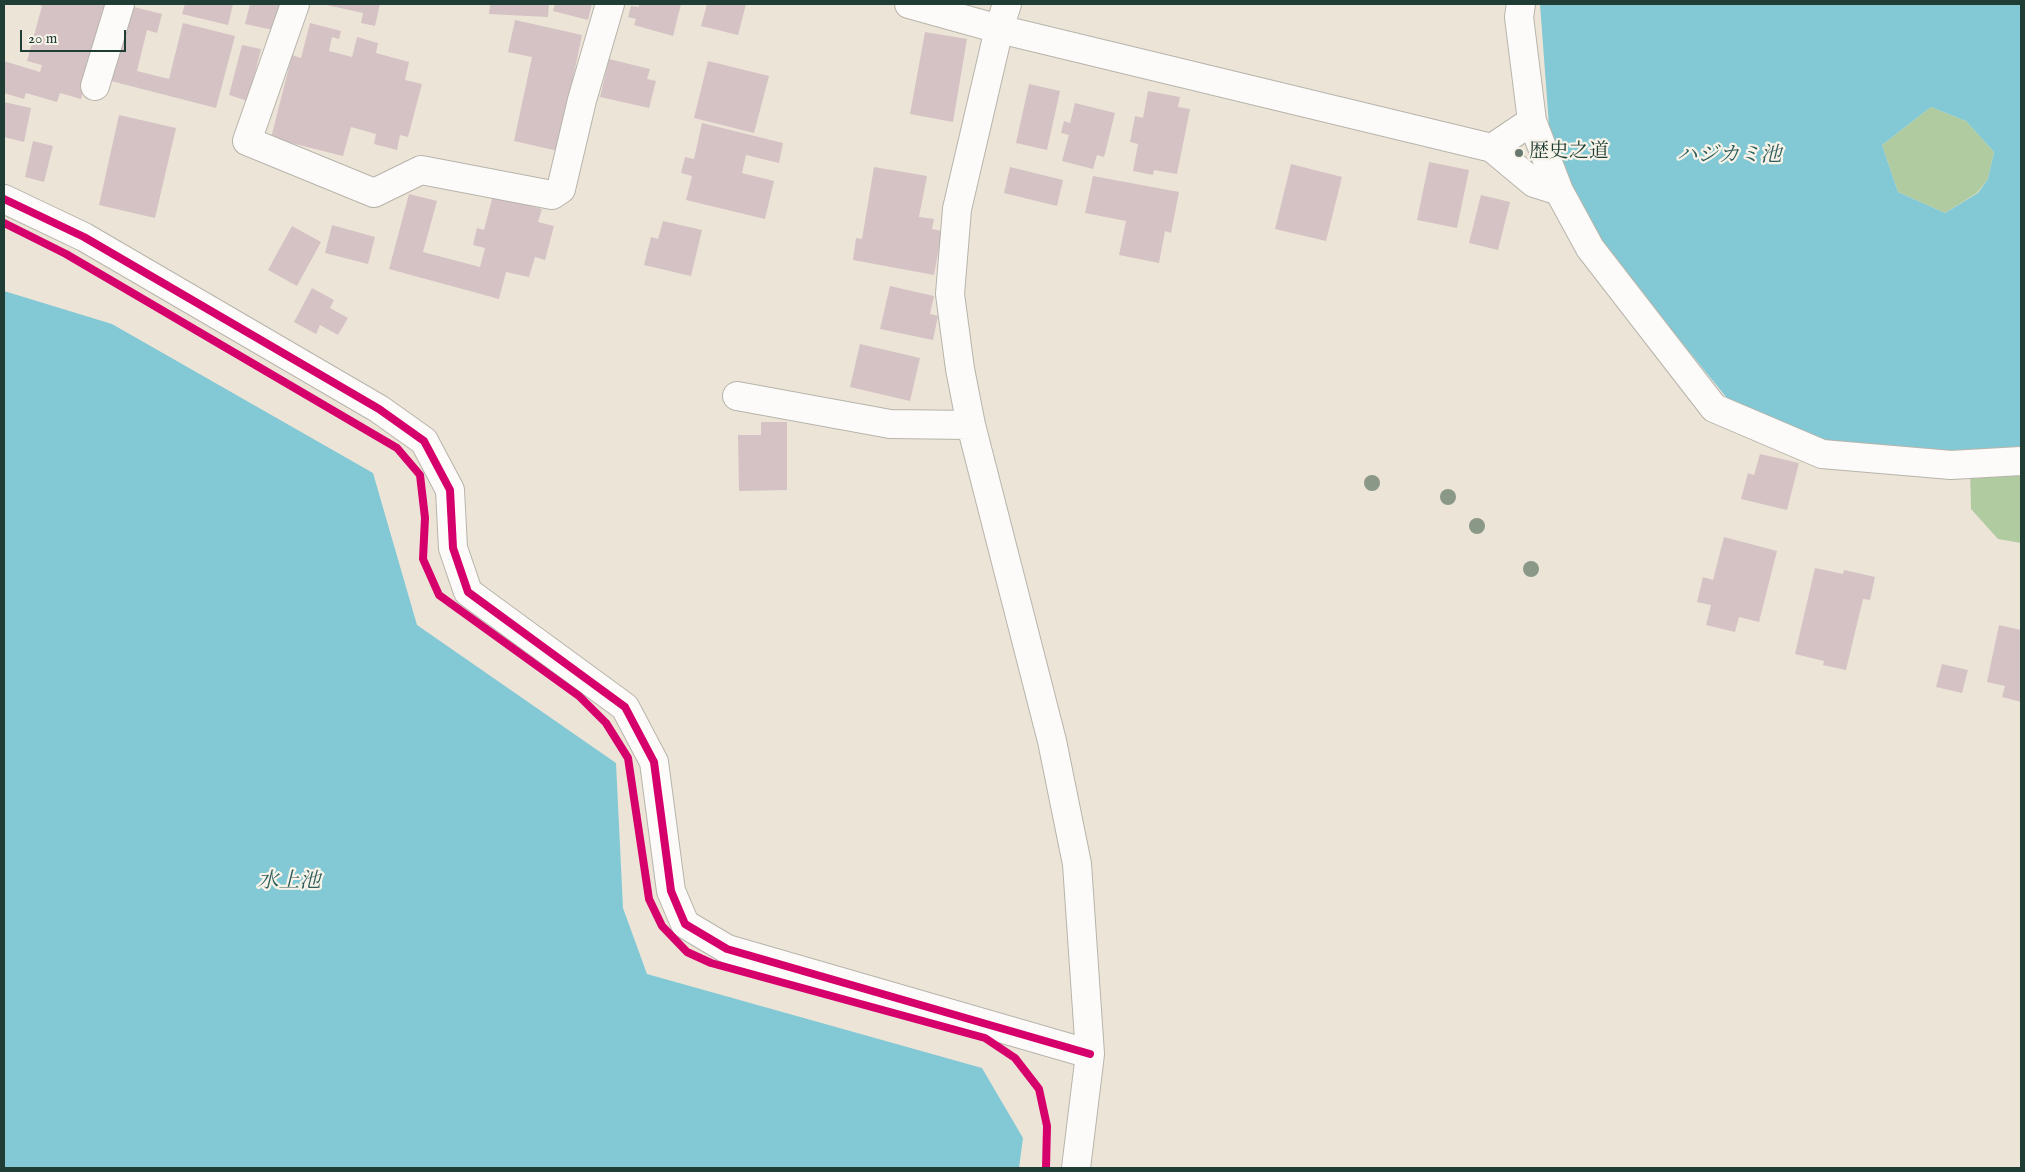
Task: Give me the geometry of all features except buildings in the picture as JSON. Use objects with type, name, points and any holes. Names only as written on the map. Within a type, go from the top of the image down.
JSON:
[{"type":"street","points":[[95,86],[120,4]]},
{"type":"street","points":[[295,4],[246,141],[374,193],[421,170],[552,195],[561,189],[582,100],[610,4]]},
{"type":"street","points":[[909,4],[1003,16],[1492,148],[1534,183],[1559,191]]},
{"type":"street","points":[[1521,4],[1518,17],[1532,121],[1559,191],[1590,248],[1714,408],[1822,454],[1951,465],[2021,461]]},
{"type":"street","points":[[1003,16],[957,209],[950,294],[960,369],[971,425],[1052,741],[1077,864],[1090,1054],[1076,1168]]},
{"type":"street","points":[[1492,148],[1532,121]]},
{"type":"street","points":[[4,199],[92,242],[378,409],[424,441],[450,490],[453,548],[468,592],[625,707],[654,762],[671,891],[685,924],[727,949],[1090,1054]]},
{"type":"street","points":[[738,396],[890,424],[971,425]]},
{"type":"green space","points":[[1931,107],[1966,121],[1994,152],[1988,179],[1977,193],[1945,213],[1898,192],[1882,145]]},
{"type":"green space","points":[[2021,458],[2021,543],[1998,539],[1971,509],[1970,467]]},
{"type":"water","name":"ハジカミ池","points":[[1540,4],[2021,4],[2021,446],[1965,454],[1830,443],[1731,403],[1592,232],[1550,139]],"holes":[[[1931,107],[1966,121],[1994,152],[1988,179],[1978,193],[1945,213],[1898,192],[1882,145]]]},
{"type":"water","name":"水上池","points":[[4,291],[112,324],[373,473],[417,625],[616,763],[623,908],[647,974],[982,1068],[1023,1138],[1019,1168],[4,1168]]},
{"type":"cycle path","points":[[4,199],[84,237],[379,409],[424,441],[450,490],[453,548],[468,592],[625,707],[654,762],[671,891],[685,924],[727,949],[1090,1054]]},
{"type":"cycle path","points":[[4,223],[66,254],[397,448],[420,475],[425,518],[423,559],[439,595],[579,696],[606,723],[628,758],[649,899],[662,926],[687,952],[711,963],[985,1038],[1015,1058],[1039,1089],[1047,1126],[1046,1168]]},
{"type":"place","name":"歴史之道","points":[[1519,153]]}]
